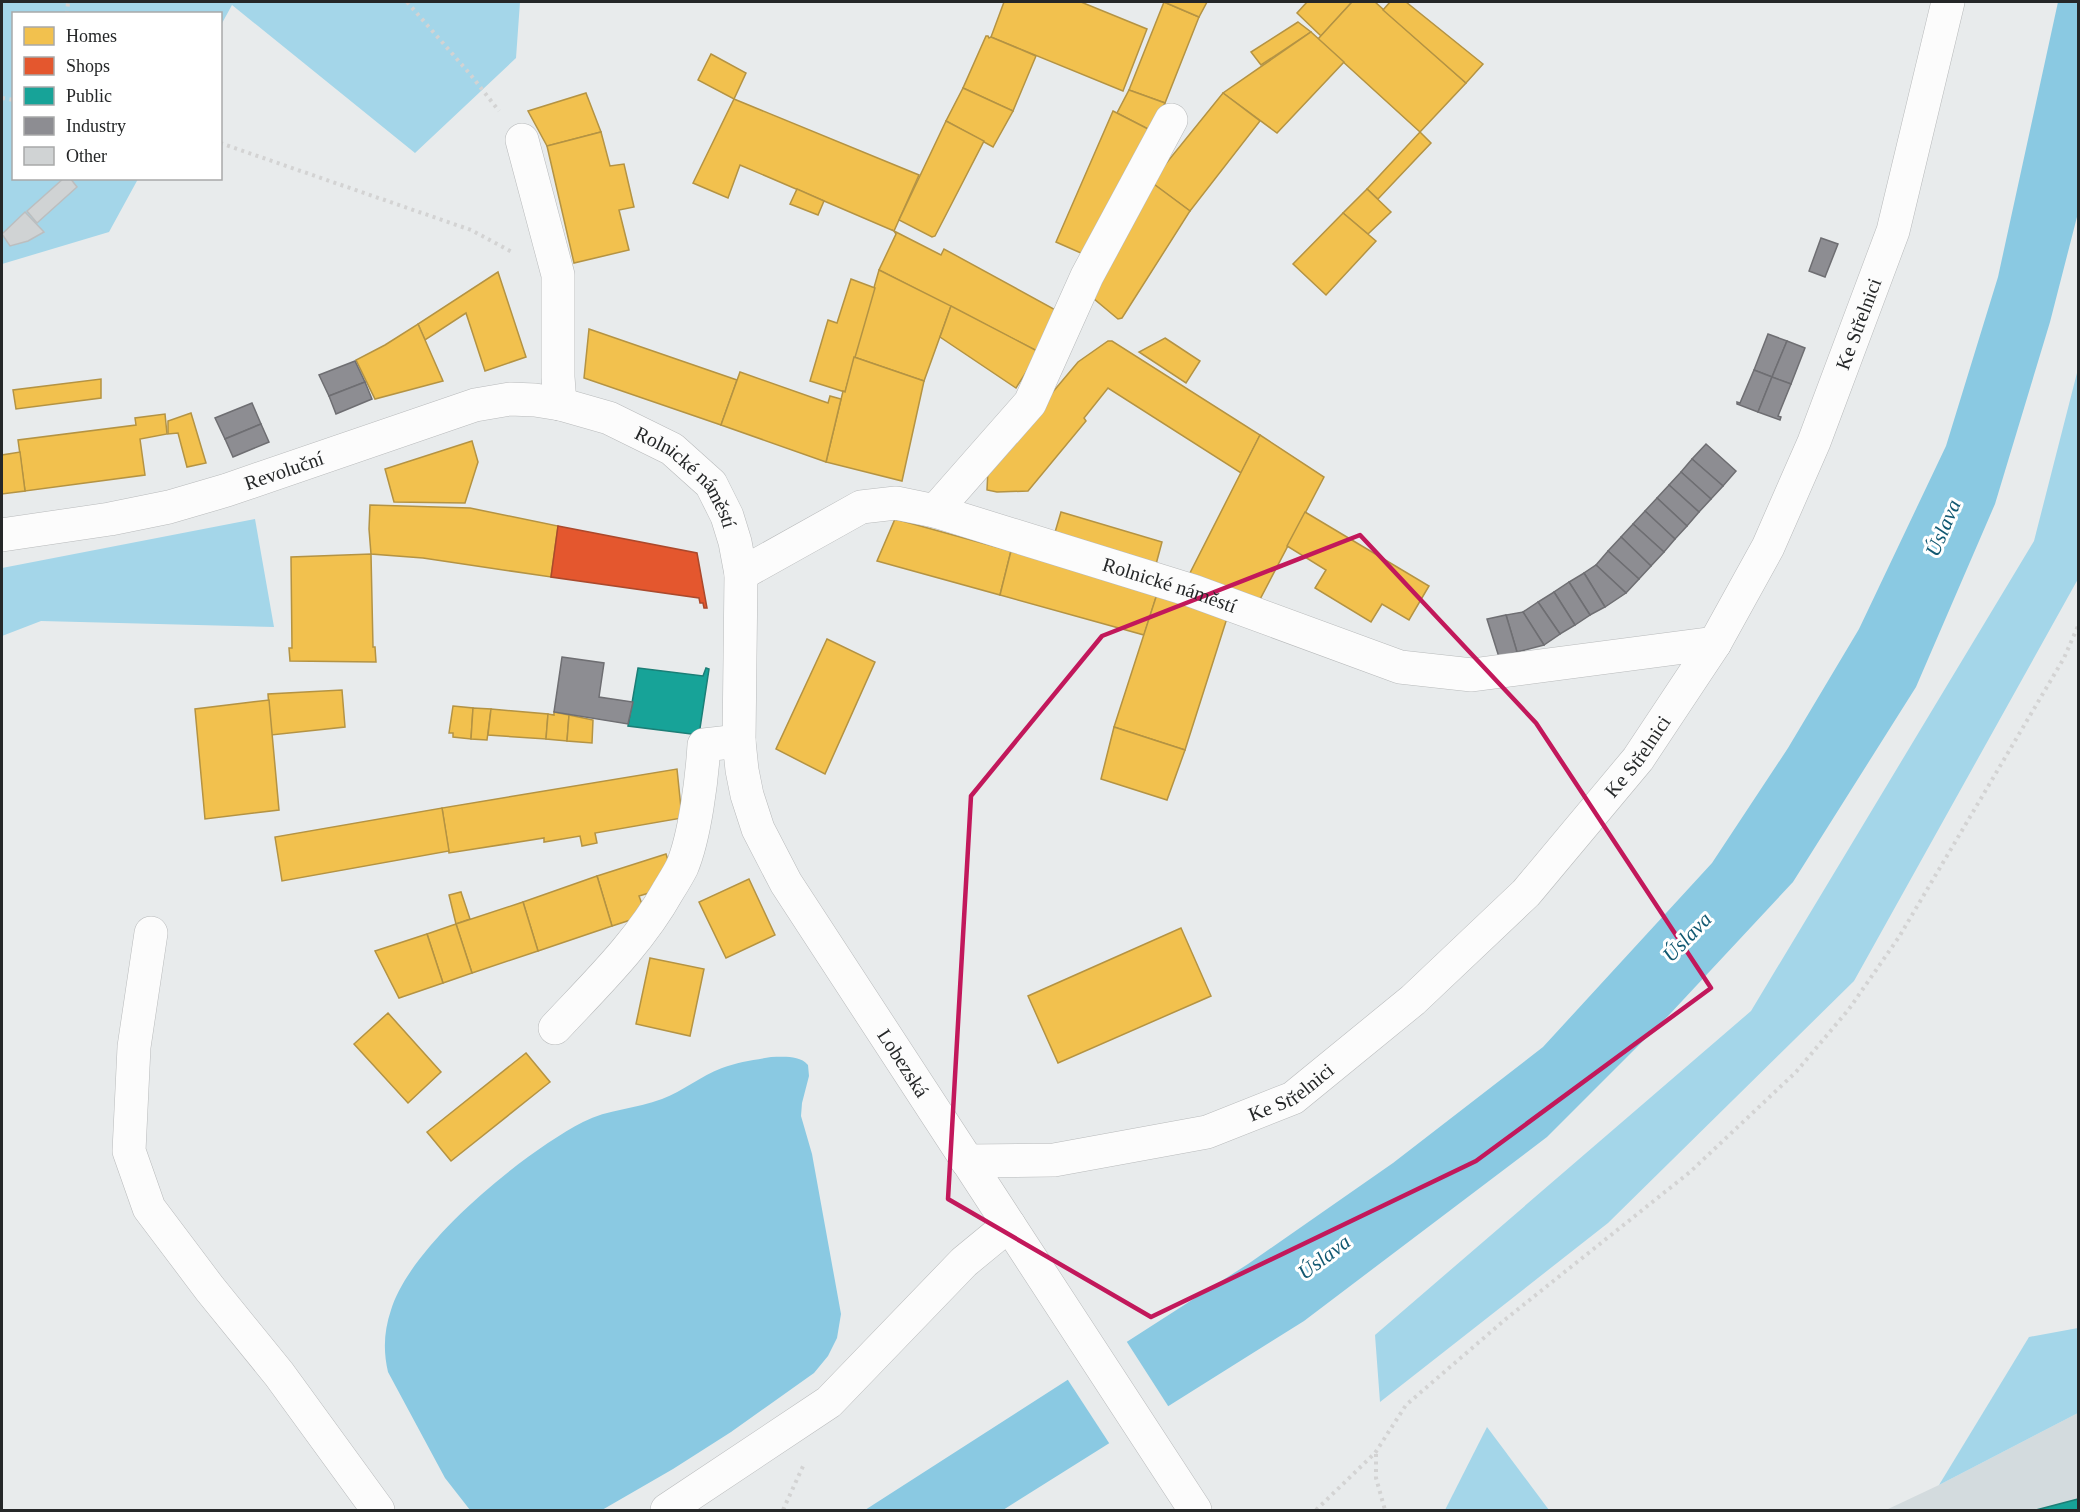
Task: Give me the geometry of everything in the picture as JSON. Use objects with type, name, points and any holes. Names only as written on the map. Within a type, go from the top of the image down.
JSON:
[{"type":"street","name":"Ke Střelnici","points":[[968,1161],[1054,1160],[1207,1132],[1293,1098],[1413,1000],[1526,893],[1638,759],[1714,643],[1768,547],[1814,442],[1893,231],[1948,2]]},
{"type":"street","points":[[935,511],[1030,403],[1087,276],[1171,120]]},
{"type":"street","points":[[522,140],[558,275],[560,404]]},
{"type":"street","name":"Revoluční","points":[[2,535],[110,519],[169,507],[228,490],[475,405],[510,399],[560,404]]},
{"type":"street","name":"Rolnické náměstí","points":[[560,404],[609,418],[672,449],[711,484],[727,516],[741,574],[861,507],[896,503],[935,511],[1193,591],[1400,668],[1472,675],[1714,643]]},
{"type":"street","name":"Lobezská","points":[[741,574],[739,741],[742,770],[747,795],[774,861],[1195,1510]]},
{"type":"street","points":[[555,1028],[631,946],[660,905],[682,867],[691,835],[703,768],[704,745],[739,741]]},
{"type":"street","points":[[151,933],[134,1047],[129,1151],[148,1208],[279,1374],[378,1510]]},
{"type":"street","points":[[667,1510],[829,1402],[964,1262],[1015,1234]]},
{"type":"path","points":[[407,2],[470,74],[522,140]]},
{"type":"path","points":[[222,144],[471,230],[558,275]]},
{"type":"path","points":[[1316,1510],[1376,1453],[1406,1405],[1507,1318],[1690,1172],[1796,1072],[1849,1009],[1899,937],[2064,658],[2079,626]]},
{"type":"path","points":[[1376,1453],[1376,1478],[1386,1510]]},
{"type":"highlighted area","points":[[1360,535],[1536,723],[1711,988],[1476,1161],[1151,1317],[948,1199],[971,796],[1102,636]]},
{"type":"shaded area","points":[[2,2],[520,2],[516,58],[415,153],[232,5],[222,23],[222,12],[12,12],[12,180],[137,180],[109,232],[2,264]]},
{"type":"shaded area","points":[[2078,369],[2078,579],[1854,981],[1608,1223],[1380,1402],[1375,1335],[1751,1011],[2034,541]]},
{"type":"shaded area","points":[[255,519],[274,627],[41,621],[2,636],[2,568]]},
{"type":"shaded area","points":[[2078,1328],[2078,1413],[1939,1485],[2029,1337]]},
{"type":"shaded area","points":[[2078,1413],[2078,1510],[1886,1510],[1939,1485]]},
{"type":"shaded area","points":[[1487,1427],[1549,1510],[1445,1510]]},
{"type":"water","name":"Úslava","points":[[2058,2],[2078,2],[2078,213],[2050,322],[1995,504],[1916,687],[1793,882],[1669,1015],[1547,1137],[1304,1321],[1003,1510],[865,1510],[1248,1264],[1393,1163],[1543,1047],[1712,863],[1788,748],[1859,629],[1946,446],[1998,277]]},
{"type":"water","points":[[771,1057],[796,1058],[808,1065],[809,1076],[801,1116],[812,1154],[841,1314],[837,1338],[828,1356],[814,1373],[731,1432],[602,1510],[470,1510],[445,1478],[388,1372],[385,1356],[387,1325],[403,1284],[421,1257],[472,1203],[530,1155],[558,1136],[593,1118],[662,1099],[722,1068]]},
{"type":"pier","points":[[1125,1339],[1170,1409],[1111,1446],[1066,1377]]},
{"type":"building: Homes","points":[[1004,2],[1081,2],[1147,29],[1123,91],[991,37]]},
{"type":"building: Homes","points":[[1164,2],[1199,17],[1165,103],[1129,90]]},
{"type":"building: Homes","points":[[1164,2],[1207,2],[1199,17]]},
{"type":"building: Homes","points":[[1307,2],[1352,2],[1321,36],[1297,13]]},
{"type":"building: Homes","points":[[1352,2],[1375,2],[1466,83],[1420,132],[1318,39]]},
{"type":"building: Homes","points":[[1390,2],[1406,2],[1483,64],[1466,83],[1383,10]]},
{"type":"building: Homes","points":[[1298,22],[1311,32],[1261,65],[1251,52]]},
{"type":"building: Homes","points":[[1311,32],[1344,62],[1277,133],[1223,93]]},
{"type":"building: Homes","points":[[986,36],[1036,56],[1013,111],[963,88]]},
{"type":"building: Homes","points":[[711,54],[746,73],[734,99],[698,80]]},
{"type":"building: Homes","points":[[963,88],[1013,111],[993,147],[946,121]]},
{"type":"building: Homes","points":[[1129,90],[1165,103],[1150,130],[1117,113]]},
{"type":"building: Homes","points":[[586,93],[601,132],[547,146],[528,111]]},
{"type":"building: Homes","points":[[1223,93],[1260,121],[1190,211],[1151,182]]},
{"type":"building: Homes","points":[[734,99],[919,175],[894,231],[740,165],[728,198],[693,183]]},
{"type":"building: Homes","points":[[1113,111],[1150,130],[1090,257],[1056,242]]},
{"type":"building: Homes","points":[[946,121],[984,141],[935,236],[932,237],[899,220]]},
{"type":"building: Homes","points":[[601,132],[610,166],[624,164],[634,207],[619,210],[629,250],[574,263],[547,146]]},
{"type":"building: Homes","points":[[1420,132],[1431,143],[1378,199],[1367,189]]},
{"type":"building: Homes","points":[[1151,182],[1190,211],[1122,318],[1118,319],[1093,298]]},
{"type":"building: Homes","points":[[797,189],[824,201],[818,215],[790,204]]},
{"type":"building: Homes","points":[[1367,189],[1391,212],[1368,234],[1343,213]]},
{"type":"building: Homes","points":[[1343,213],[1376,241],[1326,295],[1293,264]]},
{"type":"building: Homes","points":[[894,231],[941,255],[944,249],[1061,313],[1039,352],[879,270],[896,234]]},
{"type":"building: Homes","points":[[879,270],[951,306],[924,381],[854,357]]},
{"type":"building: Homes","points":[[498,272],[526,357],[485,371],[466,313],[425,340],[418,324]]},
{"type":"building: Homes","points":[[851,279],[875,288],[845,392],[810,381],[828,320],[837,323]]},
{"type":"building: Homes","points":[[951,306],[1039,352],[1016,388],[940,337]]},
{"type":"building: Homes","points":[[418,324],[443,381],[375,399],[356,360]]},
{"type":"building: Homes","points":[[589,329],[737,380],[721,425],[584,378]]},
{"type":"building: Homes","points":[[1165,338],[1200,361],[1186,383],[1139,352]]},
{"type":"building: Homes","points":[[1108,341],[1112,341],[1260,435],[1241,473],[1108,388],[1084,418],[1086,421],[1028,491],[987,490],[988,469],[1078,362]]},
{"type":"building: Homes","points":[[854,357],[924,381],[902,481],[826,462],[843,391],[845,392]]},
{"type":"building: Homes","points":[[740,372],[828,403],[830,396],[841,399],[826,462],[721,425]]},
{"type":"building: Homes","points":[[101,379],[101,398],[16,409],[13,390]]},
{"type":"building: Homes","points":[[191,413],[206,463],[187,467],[178,433],[168,434],[168,421]]},
{"type":"building: Homes","points":[[165,414],[167,434],[140,439],[145,475],[25,491],[18,440],[136,425],[135,418]]},
{"type":"building: Homes","points":[[1260,435],[1324,477],[1257,605],[1190,573]]},
{"type":"building: Homes","points":[[472,441],[478,462],[465,503],[394,502],[385,469]]},
{"type":"building: Homes","points":[[20,452],[25,491],[2,494],[2,455]]},
{"type":"building: Homes","points":[[370,505],[470,508],[558,526],[551,577],[423,558],[371,554]]},
{"type":"building: Homes","points":[[1061,512],[1162,542],[1155,568],[1053,539]]},
{"type":"building: Homes","points":[[1305,512],[1429,586],[1409,620],[1382,604],[1371,622],[1315,588],[1326,570],[1287,546]]},
{"type":"building: Homes","points":[[895,519],[1011,551],[1000,595],[877,561]]},
{"type":"building: Homes","points":[[1011,551],[1158,591],[1144,635],[1000,595]]},
{"type":"building: Homes","points":[[371,554],[373,647],[375,647],[376,662],[290,661],[289,648],[292,648],[291,557]]},
{"type":"building: Homes","points":[[1158,591],[1228,615],[1185,750],[1114,727]]},
{"type":"building: Homes","points":[[827,639],[875,662],[825,774],[776,749]]},
{"type":"building: Homes","points":[[342,690],[345,727],[271,735],[268,694]]},
{"type":"building: Homes","points":[[269,700],[279,810],[205,819],[195,709]]},
{"type":"building: Homes","points":[[453,706],[473,708],[471,739],[453,737],[453,733],[449,733]]},
{"type":"building: Homes","points":[[473,708],[491,709],[487,740],[471,739]]},
{"type":"building: Homes","points":[[491,709],[548,714],[546,739],[488,735]]},
{"type":"building: Homes","points":[[554,712],[569,715],[567,741],[546,739],[548,714],[554,715]]},
{"type":"building: Homes","points":[[569,715],[593,720],[592,743],[567,741]]},
{"type":"building: Homes","points":[[1114,727],[1185,750],[1167,800],[1101,779]]},
{"type":"building: Homes","points":[[677,769],[682,818],[595,833],[597,843],[582,846],[580,836],[544,842],[544,838],[449,853],[442,808]]},
{"type":"building: Homes","points":[[442,808],[449,851],[282,881],[275,837]]},
{"type":"building: Homes","points":[[666,854],[672,872],[662,889],[639,896],[646,915],[612,926],[597,876]]},
{"type":"building: Homes","points":[[597,876],[612,926],[538,951],[523,902]]},
{"type":"building: Homes","points":[[749,879],[775,935],[726,958],[699,902]]},
{"type":"building: Homes","points":[[461,892],[470,919],[456,924],[449,895]]},
{"type":"building: Homes","points":[[523,902],[538,951],[472,973],[456,924]]},
{"type":"building: Homes","points":[[456,924],[472,973],[443,983],[427,934]]},
{"type":"building: Homes","points":[[1181,928],[1211,996],[1058,1063],[1028,996]]},
{"type":"building: Homes","points":[[427,934],[443,983],[399,998],[375,951]]},
{"type":"building: Homes","points":[[650,958],[704,969],[690,1036],[636,1024]]},
{"type":"building: Homes","points":[[388,1013],[441,1072],[408,1103],[354,1044]]},
{"type":"building: Homes","points":[[526,1053],[550,1082],[451,1161],[427,1132]]},
{"type":"building: Shops","points":[[558,526],[697,553],[707,608],[700,603],[699,598],[551,577]]},
{"type":"building: Public","points":[[638,668],[703,676],[706,668],[709,669],[699,735],[628,726]]},
{"type":"building: Public","points":[[2078,1499],[2078,1510],[2036,1510]]},
{"type":"building: Industry","points":[[1821,238],[1838,244],[1825,277],[1809,271]]},
{"type":"building: Industry","points":[[1768,334],[1787,341],[1772,377],[1754,370]]},
{"type":"building: Industry","points":[[1787,341],[1805,348],[1791,384],[1772,377]]},
{"type":"building: Industry","points":[[355,361],[365,382],[329,396],[319,375]]},
{"type":"building: Industry","points":[[1754,370],[1772,377],[1758,412],[1737,404],[1737,402],[1740,403]]},
{"type":"building: Industry","points":[[1772,377],[1791,384],[1778,416],[1781,417],[1780,420],[1758,412]]},
{"type":"building: Industry","points":[[365,382],[372,399],[336,414],[329,396]]},
{"type":"building: Industry","points":[[252,403],[261,424],[225,439],[215,418]]},
{"type":"building: Industry","points":[[261,424],[269,442],[233,457],[225,439]]},
{"type":"building: Industry","points":[[1706,444],[1736,471],[1723,486],[1692,459]]},
{"type":"building: Industry","points":[[1692,459],[1723,486],[1711,499],[1681,472]]},
{"type":"building: Industry","points":[[1681,472],[1711,499],[1699,512],[1669,485]]},
{"type":"building: Industry","points":[[1669,485],[1699,512],[1687,526],[1657,498]]},
{"type":"building: Industry","points":[[1657,498],[1687,526],[1675,539],[1645,511]]},
{"type":"building: Industry","points":[[1645,511],[1675,539],[1664,552],[1633,524]]},
{"type":"building: Industry","points":[[1633,524],[1664,552],[1651,566],[1621,537]]},
{"type":"building: Industry","points":[[1621,537],[1651,566],[1639,579],[1608,551]]},
{"type":"building: Industry","points":[[1608,551],[1639,579],[1626,593],[1596,565]]},
{"type":"building: Industry","points":[[1596,565],[1626,593],[1605,607],[1584,573]]},
{"type":"building: Industry","points":[[1584,573],[1605,607],[1590,615],[1569,582]]},
{"type":"building: Industry","points":[[1569,582],[1590,615],[1575,625],[1554,592]]},
{"type":"building: Industry","points":[[1554,592],[1575,625],[1560,634],[1538,602]]},
{"type":"building: Industry","points":[[1538,602],[1560,634],[1544,645],[1523,612]]},
{"type":"building: Industry","points":[[1523,612],[1544,645],[1517,652],[1506,615]]},
{"type":"building: Industry","points":[[1506,615],[1517,652],[1499,657],[1487,619]]},
{"type":"building: Industry","points":[[562,657],[604,663],[599,697],[633,702],[628,724],[554,712]]},
{"type":"building: Other","points":[[62,180],[72,180],[77,187],[37,223],[27,211]]},
{"type":"building: Other","points":[[25,212],[44,232],[28,241],[10,246],[2,234]]}]
